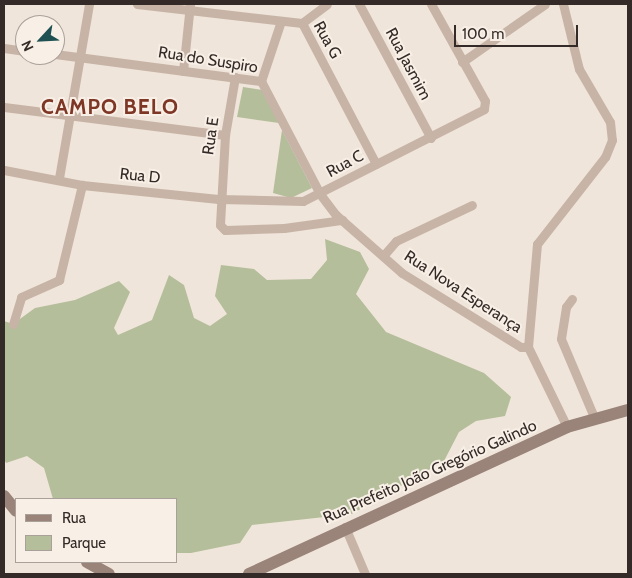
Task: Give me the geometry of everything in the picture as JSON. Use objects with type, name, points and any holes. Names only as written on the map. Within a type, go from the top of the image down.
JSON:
[{"type":"main road","name":"Rua Prefeito João Gregório Galindo","points":[[249,574],[268,570],[345,527],[566,427],[594,417],[628,410]]},
{"type":"main road","points":[[4,496],[15,510]]},
{"type":"main road","points":[[89,563],[110,574]]},
{"type":"street","points":[[59,178],[71,116],[78,57],[89,4]]},
{"type":"street","name":"Rua G","points":[[137,4],[190,8],[302,23],[376,164]]},
{"type":"street","points":[[302,23],[327,4]]},
{"type":"street","name":"Rua Jasmim","points":[[359,4],[430,138]]},
{"type":"street","points":[[431,4],[462,62],[545,4]]},
{"type":"street","points":[[563,4],[580,69],[610,122],[612,140],[596,169],[539,236],[528,347],[566,427]]},
{"type":"street","points":[[183,71],[190,8]]},
{"type":"street","points":[[261,81],[281,21]]},
{"type":"street","name":"Rua do Suspiro","points":[[65,55],[261,81],[320,194]]},
{"type":"street","name":"Rua C","points":[[218,199],[288,204],[320,194],[376,164],[478,115],[485,101],[462,62]]},
{"type":"street","name":"Rua E","points":[[235,77],[225,135],[218,199],[220,226],[226,230],[342,220]]},
{"type":"street","points":[[4,107],[225,135]]},
{"type":"street","name":"Rua D","points":[[4,170],[59,178],[82,185],[218,199]]},
{"type":"street","points":[[13,324],[21,297],[60,280],[82,185]]},
{"type":"street","name":"Rua Nova Esperança","points":[[320,194],[342,220],[402,273],[520,347],[528,347]]},
{"type":"street","points":[[383,256],[396,241],[472,205]]},
{"type":"street","points":[[572,299],[566,307],[561,339],[594,417]]},
{"type":"street","points":[[345,527],[365,574]]},
{"type":"green space","points":[[243,87],[263,90],[279,123],[237,117]]},
{"type":"green space","points":[[282,130],[312,188],[291,198],[273,193]]},
{"type":"green space","points":[[325,239],[360,252],[369,269],[356,294],[386,332],[484,373],[511,397],[505,416],[476,421],[459,432],[444,461],[352,514],[252,525],[240,543],[191,553],[178,553],[178,498],[53,498],[44,468],[27,456],[6,463],[4,459],[4,321],[13,324],[35,308],[75,300],[119,281],[130,292],[114,328],[118,335],[152,320],[169,275],[184,285],[194,318],[210,326],[227,314],[215,296],[221,265],[254,269],[267,280],[311,279],[327,260]]},
{"type":"district","name":"CAMPO BELO","points":[[110,107]]}]
